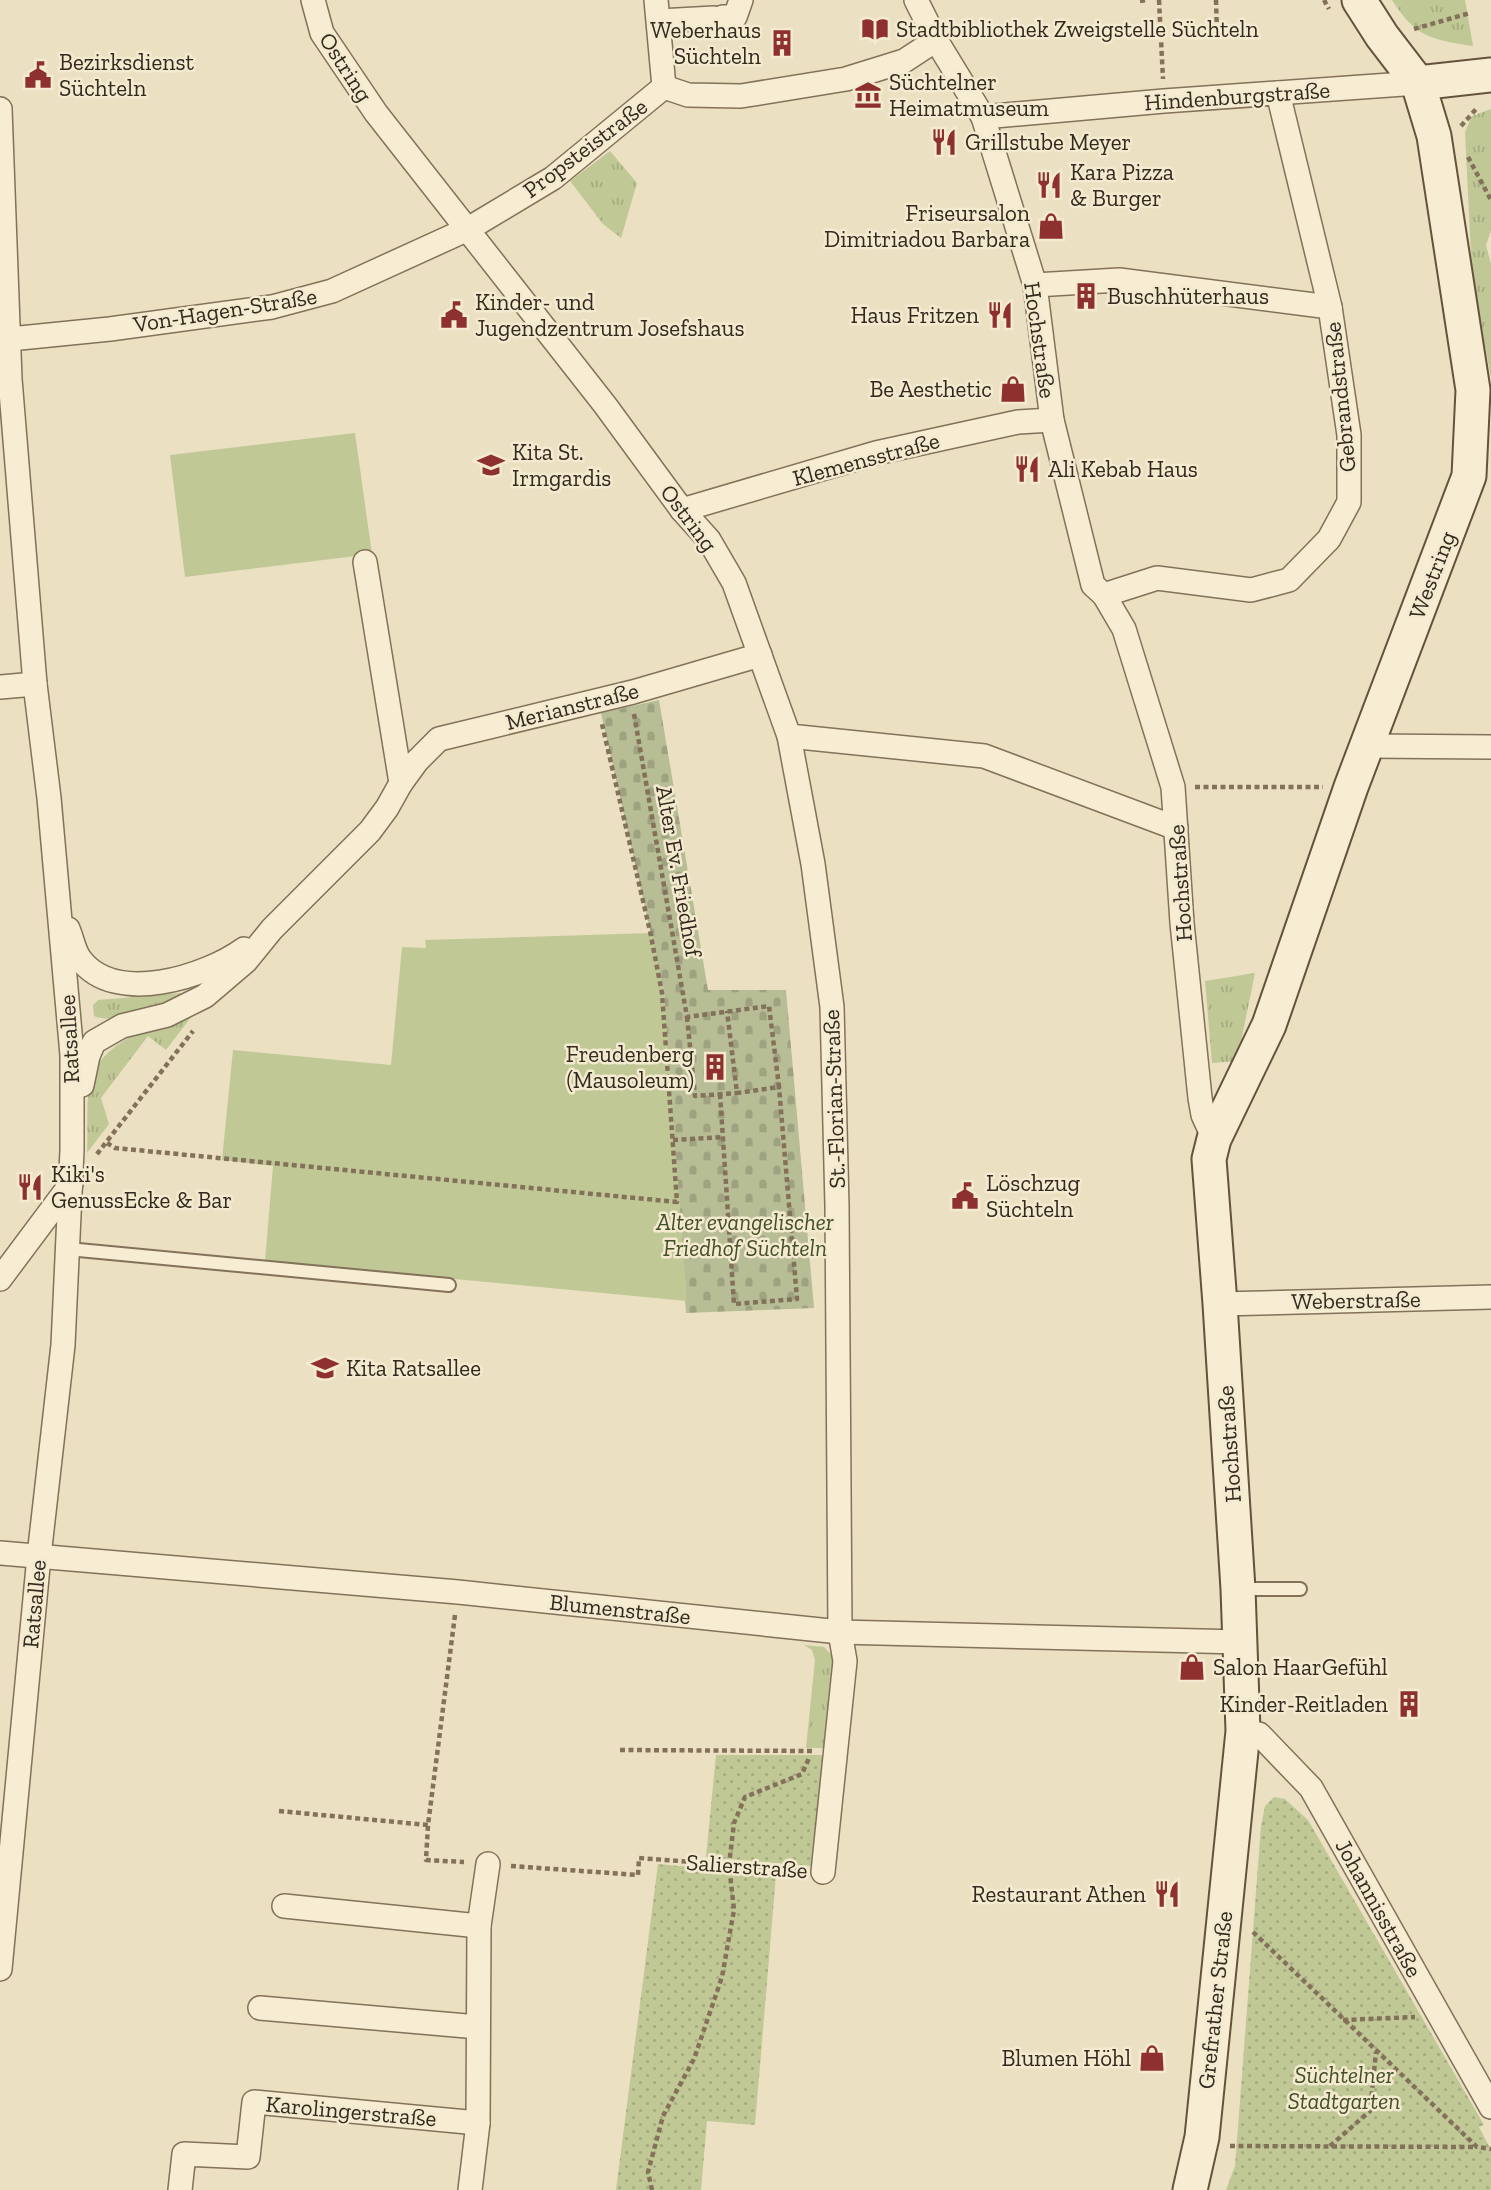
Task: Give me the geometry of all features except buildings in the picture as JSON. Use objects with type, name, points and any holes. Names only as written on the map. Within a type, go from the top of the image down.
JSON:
[{"type":"main road","name":"Westring","points":[[1214,1139],[1269,1025],[1351,787],[1469,476],[1473,390],[1434,136],[1418,83],[1382,36],[1359,0]]},
{"type":"main road","name":"Hindenburgstraße","points":[[1418,83],[1491,75]]},
{"type":"main road","name":"Hochstraße","points":[[1214,1139],[1209,1158],[1209,1173],[1241,1642],[1243,1731],[1235,1809]]},
{"type":"main road","name":"Grefrather Straße","points":[[1190,2190],[1202,2137],[1235,1809]]},
{"type":"street","name":"Ostring","points":[[313,0],[321,33],[376,113],[605,405],[682,510],[709,540],[734,583],[789,736]]},
{"type":"street","name":"Propsteistraße","points":[[664,87],[657,11],[718,18],[735,17],[741,0]]},
{"type":"street","name":"Hochstraße","points":[[916,0],[936,40],[983,117],[1035,285],[1052,420],[1093,585],[1104,595],[1124,629],[1174,787],[1182,923],[1200,1098],[1203,1115],[1214,1139]]},
{"type":"street","name":"Propsteistraße","points":[[664,87],[688,95],[741,96],[846,79],[904,61],[936,40]]},
{"type":"street","name":"Hindenburgstraße","points":[[983,117],[1418,83]]},
{"type":"street","name":"Propsteistraße","points":[[468,229],[553,178],[664,87]]},
{"type":"street","name":"Gebrandstraße","points":[[1104,595],[1157,578],[1251,590],[1289,580],[1329,539],[1349,502],[1349,435],[1330,307],[1278,93]]},
{"type":"street","name":"Ratsallee","points":[[0,109],[10,339],[3,377],[49,798],[72,1055],[71,1184],[63,1345],[39,1556],[0,1969]]},
{"type":"street","name":"Von-Hagen-Straße","points":[[10,339],[110,329],[272,307],[332,291],[468,229]]},
{"type":"street","points":[[1035,285],[1119,280],[1330,307]]},
{"type":"street","name":"Klemensstraße","points":[[682,510],[876,453],[1017,422],[1052,420]]},
{"type":"street","points":[[365,562],[401,783]]},
{"type":"street","name":"Merianstraße","points":[[72,1150],[83,1080],[94,1042],[122,1026],[167,1015],[205,996],[246,961],[272,929],[370,831],[417,761],[439,739],[633,692],[760,655]]},
{"type":"street","points":[[0,687],[35,684]]},
{"type":"street","points":[[789,736],[984,756],[1177,828]]},
{"type":"street","name":"St.-Florian-Straße","points":[[789,736],[813,864],[832,1007],[837,1206],[840,1632]]},
{"type":"street","points":[[1367,746],[1491,747]]},
{"type":"street","name":"Merianstraße","points":[[58,902],[79,958],[92,971],[134,985],[190,976],[209,969],[239,953],[272,929]]},
{"type":"street","points":[[0,1279],[71,1184]]},
{"type":"street","name":"Weberstraße","points":[[1220,1304],[1491,1297]]},
{"type":"street","name":"Blumenstraße","points":[[0,1553],[458,1592],[840,1632],[1241,1642]]},
{"type":"street","name":"Salierstraße","points":[[823,1872],[845,1661],[840,1632]]},
{"type":"street","name":"Johannisstraße","points":[[1243,1731],[1259,1734],[1311,1788],[1491,2107]]},
{"type":"street","points":[[470,2190],[478,2123],[479,1926],[488,1864]]},
{"type":"street","points":[[285,1906],[479,1926]]},
{"type":"street","points":[[260,2008],[478,2027]]},
{"type":"street","name":"Karolingerstraße","points":[[180,2190],[184,2154],[248,2157],[254,2102],[478,2123]]},
{"type":"lane","points":[[68,1249],[450,1285]]},
{"type":"lane","points":[[1238,1589],[1300,1589]]},
{"type":"path","points":[[1140,1],[1147,0]]},
{"type":"path","points":[[1159,0],[1164,101]]},
{"type":"path","points":[[1216,0],[1217,34]]},
{"type":"path","name":"Alter Ev. Friedhof","points":[[633,692],[636,727],[687,1017],[695,1097],[720,1094]]},
{"type":"path","points":[[107,1143],[115,1149],[677,1202],[662,993],[596,700]]},
{"type":"path","points":[[1174,787],[1351,787]]},
{"type":"path","points":[[687,1017],[769,1006],[779,1087],[797,1299],[734,1304],[720,1094],[779,1087]]},
{"type":"path","points":[[727,1011],[737,1093]]},
{"type":"path","points":[[71,1184],[107,1143],[197,1025]]},
{"type":"path","points":[[673,1140],[723,1137]]},
{"type":"path","points":[[458,1592],[428,1825],[426,1860],[488,1864]]},
{"type":"path","points":[[620,1751],[811,1751],[836,1754]]},
{"type":"path","points":[[652,2190],[648,2172],[663,2116],[694,2059],[722,1977],[734,1910],[729,1865],[734,1823],[745,1797],[802,1774],[811,1751]]},
{"type":"path","points":[[279,1811],[428,1825]]},
{"type":"path","name":"Salierstraße","points":[[488,1864],[638,1875],[639,1858],[823,1872]]},
{"type":"path","points":[[1224,1914],[1245,1925],[1477,2147]]},
{"type":"path","points":[[1342,2020],[1440,2016]]},
{"type":"path","points":[[1330,2147],[1370,2111],[1376,2052]]},
{"type":"path","points":[[1228,2146],[1491,2149]]},
{"type":"green space","points":[[1392,0],[1465,0],[1473,46],[1426,35],[1409,22]]},
{"type":"green space","points":[[1491,109],[1491,231],[1486,245],[1491,264],[1491,378],[1472,276],[1465,132],[1472,116]]},
{"type":"green space","points":[[610,151],[637,183],[621,238],[603,224],[570,181]]},
{"type":"green space","points":[[355,433],[372,554],[185,577],[170,455]]},
{"type":"green space","name":"Alter evangelischer Friedhof Süchteln","points":[[659,700],[708,990],[786,990],[814,1308],[686,1313],[664,992],[601,713]]},
{"type":"green space","points":[[652,933],[664,992],[687,1301],[265,1261],[273,1166],[222,1160],[233,1050],[391,1065],[402,947],[426,948],[425,940]]},
{"type":"green space","points":[[1255,973],[1237,1061],[1212,1063],[1205,981]]},
{"type":"green space","points":[[181,993],[185,996],[140,1013],[115,1018],[94,1016],[93,1005],[98,1000]]},
{"type":"green space","points":[[198,1008],[166,1050],[148,1036],[101,1098],[109,1124],[87,1153],[89,1087],[94,1071],[103,1057],[116,1046],[149,1027]]},
{"type":"green space","points":[[804,1645],[824,1647],[836,1659],[826,1748],[806,1748],[815,1660],[812,1650]]},
{"type":"green space","points":[[716,1755],[825,1755],[812,1866],[706,1857]]},
{"type":"green space","name":"Süchtelner Stadtgarten","points":[[1274,1797],[1285,1799],[1308,1820],[1484,2125],[1479,2127],[1491,2150],[1491,2190],[1226,2190],[1235,2166],[1261,1826],[1265,1806]]},
{"type":"green space","points":[[658,1864],[776,1875],[755,2125],[707,2121],[701,2190],[616,2190]]},
{"type":"place","name":"Stadtbibliothek Zweigstelle Süchteln","points":[[875,29]]},
{"type":"place","name":"Weberhaus Süchteln","points":[[782,43]]},
{"type":"place","name":"Bezirksdienst Süchteln","points":[[38,75]]},
{"type":"place","name":"Süchtelner Heimatmuseum","points":[[868,95]]},
{"type":"place","name":"Grillstube Meyer","points":[[944,142]]},
{"type":"place","name":"Kara Pizza & Burger","points":[[1049,185]]},
{"type":"place","name":"Friseursalon Dimitriadou Barbara","points":[[1051,226]]},
{"type":"place","name":"Buschhüterhaus","points":[[1086,296]]},
{"type":"place","name":"Kinder- und Jugendzentrum Josefshaus","points":[[454,315]]},
{"type":"place","name":"Haus Fritzen","points":[[1000,315]]},
{"type":"place","name":"Be Aesthetic","points":[[1013,389]]},
{"type":"place","name":"Kita St. Irmgardis","points":[[491,465]]},
{"type":"place","name":"Ali Kebab Haus","points":[[1027,469]]},
{"type":"place","name":"Freudenberg (Mausoleum)","points":[[715,1067]]},
{"type":"place","name":"Kiki's GenussEcke & Bar","points":[[30,1187]]},
{"type":"place","name":"Löschzug Süchteln","points":[[965,1196]]},
{"type":"place","name":"Kita Ratsallee","points":[[325,1368]]},
{"type":"place","name":"Salon HaarGefühl","points":[[1192,1667]]},
{"type":"place","name":"Kinder-Reitladen","points":[[1409,1704]]},
{"type":"place","name":"Restaurant Athen","points":[[1167,1894]]},
{"type":"place","name":"Blumen Höhl","points":[[1152,2058]]}]
